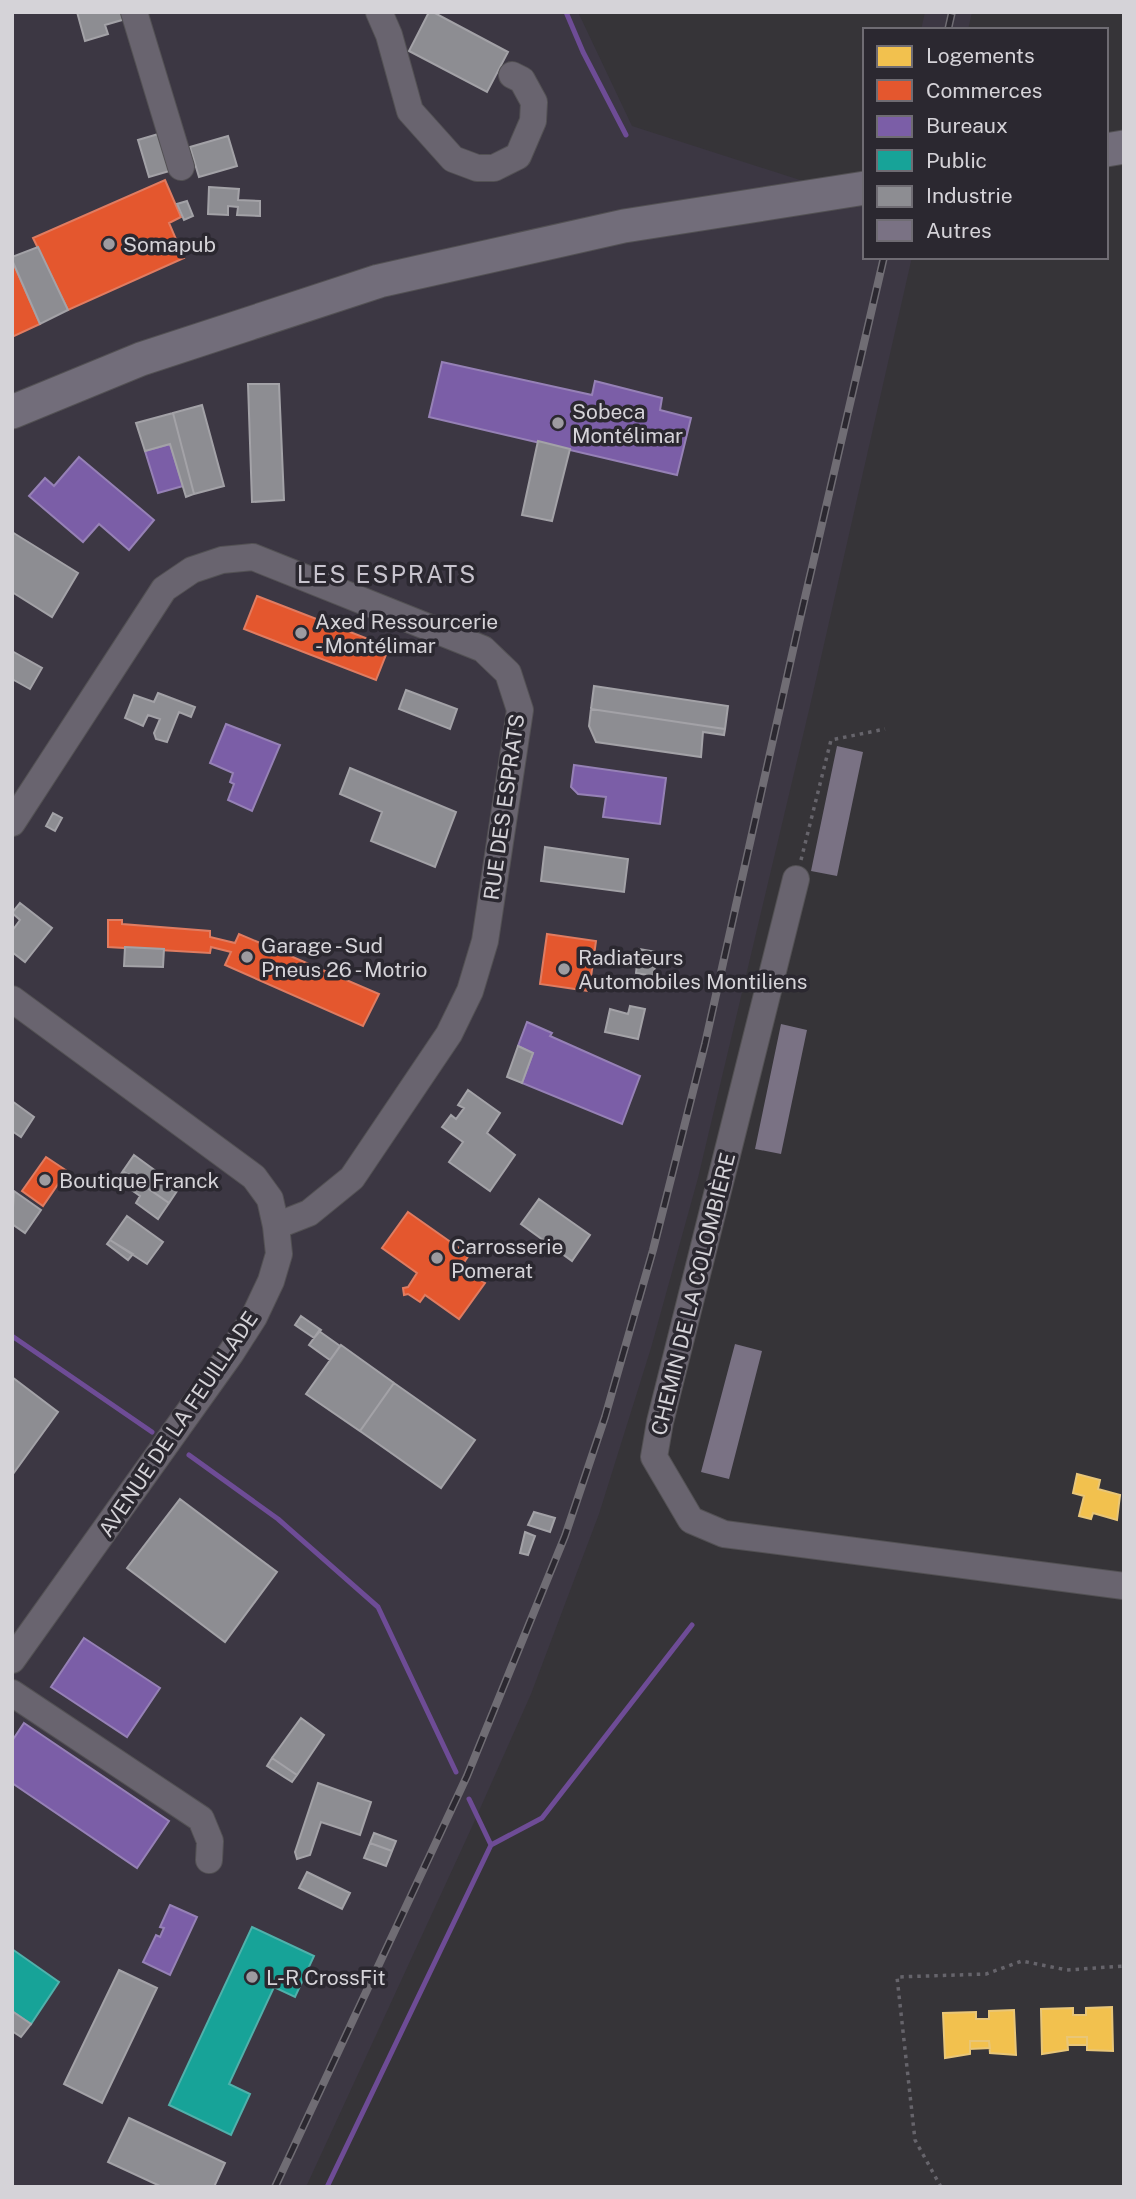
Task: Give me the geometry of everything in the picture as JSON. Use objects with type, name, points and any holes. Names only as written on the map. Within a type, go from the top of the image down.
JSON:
[{"type":"main road","points":[[18,408],[141,359],[379,281],[624,226],[863,188]]},
{"type":"street","points":[[134,12],[181,167]]},
{"type":"street","points":[[379,12],[389,35],[411,111],[453,159],[477,168],[494,168],[518,156],[533,121],[534,102],[522,80],[512,75]]},
{"type":"street","name":"RUE DES ESPRATS","points":[[12,823],[164,589],[192,570],[222,560],[253,557],[317,582],[483,649],[508,673],[520,710],[485,941],[470,991],[449,1034],[352,1178],[309,1213],[276,1226]]},
{"type":"street","name":"CHEMIN DE LA COLOMBIÈRE","points":[[796,879],[660,1422],[654,1457],[691,1520],[724,1534],[1124,1586]]},
{"type":"street","name":"AVENUE DE LA FEUILLADE","points":[[12,999],[254,1177],[270,1199],[279,1254],[271,1281],[254,1317],[181,1425],[12,1660]]},
{"type":"street","points":[[12,1693],[201,1819],[210,1841],[209,1860]]},
{"type":"path","points":[[796,879],[831,740],[885,729]]},
{"type":"path","points":[[941,2187],[915,2140],[897,1977],[986,1974],[1022,1961],[1067,1970],[1124,1966]]},
{"type":"shaded area","points":[[12,12],[578,12],[632,126],[863,200],[863,259],[912,259],[810,706],[698,1178],[651,1348],[599,1514],[531,1694],[306,2187],[12,2187]]},
{"type":"shaded area","points":[[925,12],[972,12],[968,28],[921,28]]},
{"type":"building: Logements","points":[[1077,1474],[1100,1480],[1098,1489],[1120,1495],[1117,1520],[1093,1513],[1091,1519],[1079,1516],[1084,1496],[1073,1493]]},
{"type":"building: Logements","points":[[1112,2007],[1113,2051],[1087,2050],[1087,2037],[1067,2037],[1068,2050],[1042,2054],[1041,2009],[1073,2008],[1073,2015],[1086,2015],[1086,2008]]},
{"type":"building: Logements","points":[[1014,2010],[1016,2055],[990,2053],[989,2041],[970,2041],[970,2054],[945,2058],[943,2013],[976,2012],[976,2019],[989,2019],[989,2011]]},
{"type":"building: Logements","points":[[1067,2037],[1087,2037],[1087,2045],[1068,2045]]},
{"type":"building: Logements","points":[[970,2041],[989,2041],[990,2048],[970,2049]]},
{"type":"building: Commerces","points":[[165,180],[181,217],[169,223],[184,258],[68,310],[33,238]]},
{"type":"building: Commerces","points":[[12,260],[40,324],[12,337]]},
{"type":"building: Commerces","points":[[257,596],[389,647],[376,680],[244,629]]},
{"type":"building: Commerces","points":[[108,920],[122,920],[122,924],[210,931],[210,937],[235,943],[239,934],[379,994],[363,1026],[225,965],[231,952],[211,947],[210,953],[108,947]]},
{"type":"building: Commerces","points":[[547,934],[596,941],[589,991],[540,984]]},
{"type":"building: Commerces","points":[[46,1157],[67,1171],[43,1206],[22,1191]]},
{"type":"building: Commerces","points":[[408,1212],[469,1255],[461,1267],[485,1283],[459,1319],[425,1295],[420,1302],[408,1294],[404,1295],[403,1288],[408,1287],[417,1273],[382,1248]]},
{"type":"building: Bureaux","points":[[442,362],[592,395],[595,381],[662,398],[660,410],[691,418],[677,475],[429,417]]},
{"type":"building: Bureaux","points":[[170,444],[183,486],[158,493],[145,451]]},
{"type":"building: Bureaux","points":[[79,457],[154,520],[129,550],[99,524],[83,542],[29,496],[45,478],[54,486]]},
{"type":"building: Bureaux","points":[[226,724],[280,745],[252,811],[228,800],[234,784],[230,782],[233,773],[210,763]]},
{"type":"building: Bureaux","points":[[574,765],[666,778],[660,824],[603,817],[606,797],[578,794],[571,787]]},
{"type":"building: Bureaux","points":[[527,1022],[552,1033],[550,1036],[640,1076],[622,1124],[522,1083],[533,1053],[518,1046]]},
{"type":"building: Bureaux","points":[[84,1638],[160,1688],[127,1737],[51,1687]]},
{"type":"building: Bureaux","points":[[24,1723],[169,1821],[137,1868],[12,1783],[12,1741]]},
{"type":"building: Bureaux","points":[[170,1905],[197,1917],[170,1975],[143,1962],[156,1935],[160,1937],[164,1928],[160,1927]]},
{"type":"building: Public","points":[[252,1927],[314,1956],[295,1997],[274,1987],[229,2084],[250,2094],[231,2135],[169,2105]]},
{"type":"building: Public","points":[[12,1949],[59,1982],[31,2024],[12,2011]]},
{"type":"building: Industrie","points":[[77,12],[127,12],[129,18],[105,25],[108,34],[85,41]]},
{"type":"building: Industrie","points":[[429,12],[508,52],[487,92],[409,51]]},
{"type":"building: Industrie","points":[[165,132],[176,169],[149,177],[138,140]]},
{"type":"building: Industrie","points":[[228,136],[237,166],[199,177],[190,147]]},
{"type":"building: Industrie","points":[[209,187],[239,189],[238,200],[260,201],[260,216],[237,215],[238,207],[228,206],[228,215],[208,214]]},
{"type":"building: Industrie","points":[[187,201],[193,216],[184,220],[177,204]]},
{"type":"building: Industrie","points":[[38,247],[68,310],[40,324],[12,260],[12,257]]},
{"type":"building: Industrie","points":[[248,384],[279,384],[284,500],[252,502]]},
{"type":"building: Industrie","points":[[202,405],[224,486],[194,494],[173,413]]},
{"type":"building: Industrie","points":[[173,413],[194,494],[186,497],[170,444],[145,451],[136,423]]},
{"type":"building: Industrie","points":[[538,441],[570,449],[552,521],[522,515]]},
{"type":"building: Industrie","points":[[12,532],[78,573],[52,617],[12,592]]},
{"type":"building: Industrie","points":[[12,651],[42,668],[30,689],[12,679]]},
{"type":"building: Industrie","points":[[594,686],[728,706],[725,729],[591,709]]},
{"type":"building: Industrie","points":[[406,690],[457,709],[450,729],[399,709]]},
{"type":"building: Industrie","points":[[158,693],[195,707],[191,717],[179,712],[167,742],[156,739],[154,733],[160,719],[148,715],[143,726],[125,718],[134,695],[154,702]]},
{"type":"building: Industrie","points":[[591,709],[725,729],[724,735],[703,732],[701,757],[596,742],[589,726]]},
{"type":"building: Industrie","points":[[350,768],[456,812],[435,867],[371,841],[382,812],[340,794]]},
{"type":"building: Industrie","points":[[53,813],[62,818],[55,831],[46,826]]},
{"type":"building: Industrie","points":[[545,847],[628,859],[624,892],[541,881]]},
{"type":"building: Industrie","points":[[20,903],[52,928],[25,962],[12,952],[12,931],[20,920],[12,913]]},
{"type":"building: Industrie","points":[[125,947],[164,949],[163,967],[124,966]]},
{"type":"building: Industrie","points":[[639,949],[657,952],[655,967],[637,964]]},
{"type":"building: Industrie","points":[[637,964],[655,967],[653,976],[636,973]]},
{"type":"building: Industrie","points":[[630,1006],[645,1009],[638,1039],[605,1032],[610,1009],[628,1014]]},
{"type":"building: Industrie","points":[[518,1046],[533,1053],[522,1083],[507,1077]]},
{"type":"building: Industrie","points":[[468,1090],[500,1113],[487,1133],[515,1155],[490,1191],[449,1162],[463,1142],[442,1127],[451,1115],[456,1119],[464,1108],[458,1105]]},
{"type":"building: Industrie","points":[[12,1101],[34,1117],[21,1137],[12,1131]]},
{"type":"building: Industrie","points":[[134,1155],[179,1188],[169,1203],[123,1171]]},
{"type":"building: Industrie","points":[[123,1171],[169,1203],[158,1219],[136,1203],[140,1196],[117,1180]]},
{"type":"building: Industrie","points":[[14,1191],[41,1210],[25,1233],[12,1224]]},
{"type":"building: Industrie","points":[[539,1199],[590,1235],[572,1261],[521,1224]]},
{"type":"building: Industrie","points":[[127,1216],[163,1242],[147,1264],[110,1240]]},
{"type":"building: Industrie","points":[[110,1240],[133,1254],[128,1260],[107,1244]]},
{"type":"building: Industrie","points":[[301,1316],[321,1330],[314,1338],[295,1325]]},
{"type":"building: Industrie","points":[[319,1331],[340,1346],[330,1360],[309,1345]]},
{"type":"building: Industrie","points":[[341,1345],[394,1383],[360,1431],[306,1394]]},
{"type":"building: Industrie","points":[[12,1377],[58,1412],[13,1474],[12,1473]]},
{"type":"building: Industrie","points":[[394,1383],[475,1440],[441,1488],[360,1431]]},
{"type":"building: Industrie","points":[[180,1499],[277,1572],[225,1642],[127,1568]]},
{"type":"building: Industrie","points":[[534,1512],[555,1518],[550,1532],[528,1525]]},
{"type":"building: Industrie","points":[[525,1532],[535,1536],[528,1555],[520,1553]]},
{"type":"building: Industrie","points":[[301,1718],[324,1735],[297,1775],[272,1758]]},
{"type":"building: Industrie","points":[[272,1758],[297,1775],[292,1782],[267,1766]]},
{"type":"building: Industrie","points":[[318,1783],[371,1802],[360,1835],[321,1822],[310,1855],[297,1859],[295,1852]]},
{"type":"building: Industrie","points":[[374,1833],[396,1841],[392,1851],[370,1843]]},
{"type":"building: Industrie","points":[[370,1843],[392,1851],[386,1866],[364,1858]]},
{"type":"building: Industrie","points":[[307,1872],[350,1893],[342,1909],[299,1888]]},
{"type":"building: Industrie","points":[[119,1970],[157,1988],[102,2103],[64,2084]]},
{"type":"building: Industrie","points":[[12,2011],[31,2024],[21,2037],[12,2031]]},
{"type":"building: Industrie","points":[[129,2118],[225,2163],[214,2187],[162,2187],[108,2162]]},
{"type":"building: Autres","points":[[837,746],[863,752],[837,876],[811,871]]},
{"type":"building: Autres","points":[[781,1024],[807,1030],[781,1154],[755,1149]]},
{"type":"building: Autres","points":[[735,1344],[762,1351],[729,1479],[701,1472]]},
{"type":"waterway","points":[[566,12],[583,52],[626,135]]},
{"type":"waterway","points":[[12,1336],[152,1432]]},
{"type":"waterway","points":[[189,1455],[278,1519],[378,1607],[456,1772]]},
{"type":"waterway","points":[[327,2187],[491,1845],[542,1818],[692,1625]]},
{"type":"waterway","points":[[469,1799],[491,1845]]},
{"type":"railway","points":[[948,28],[952,12]]},
{"type":"railway","points":[[275,2187],[467,1776],[565,1536],[605,1417],[653,1250],[705,1044],[884,259]]},
{"type":"place","name":"Somapub","points":[[109,244]]},
{"type":"place","name":"Sobeca Montélimar","points":[[558,423]]},
{"type":"place","name":"Axed Ressourcerie - Montélimar","points":[[301,633]]},
{"type":"place","name":"Garage - Sud Pneus 26 - Motrio","points":[[247,957]]},
{"type":"place","name":"Radiateurs Automobiles Montiliens","points":[[564,969]]},
{"type":"place","name":"Boutique Franck","points":[[45,1180]]},
{"type":"place","name":"Carrosserie Pomerat","points":[[437,1258]]},
{"type":"place","name":"L-R CrossFit","points":[[252,1977]]},
{"type":"district","name":"LES ESPRATS","points":[[387,574]]}]
